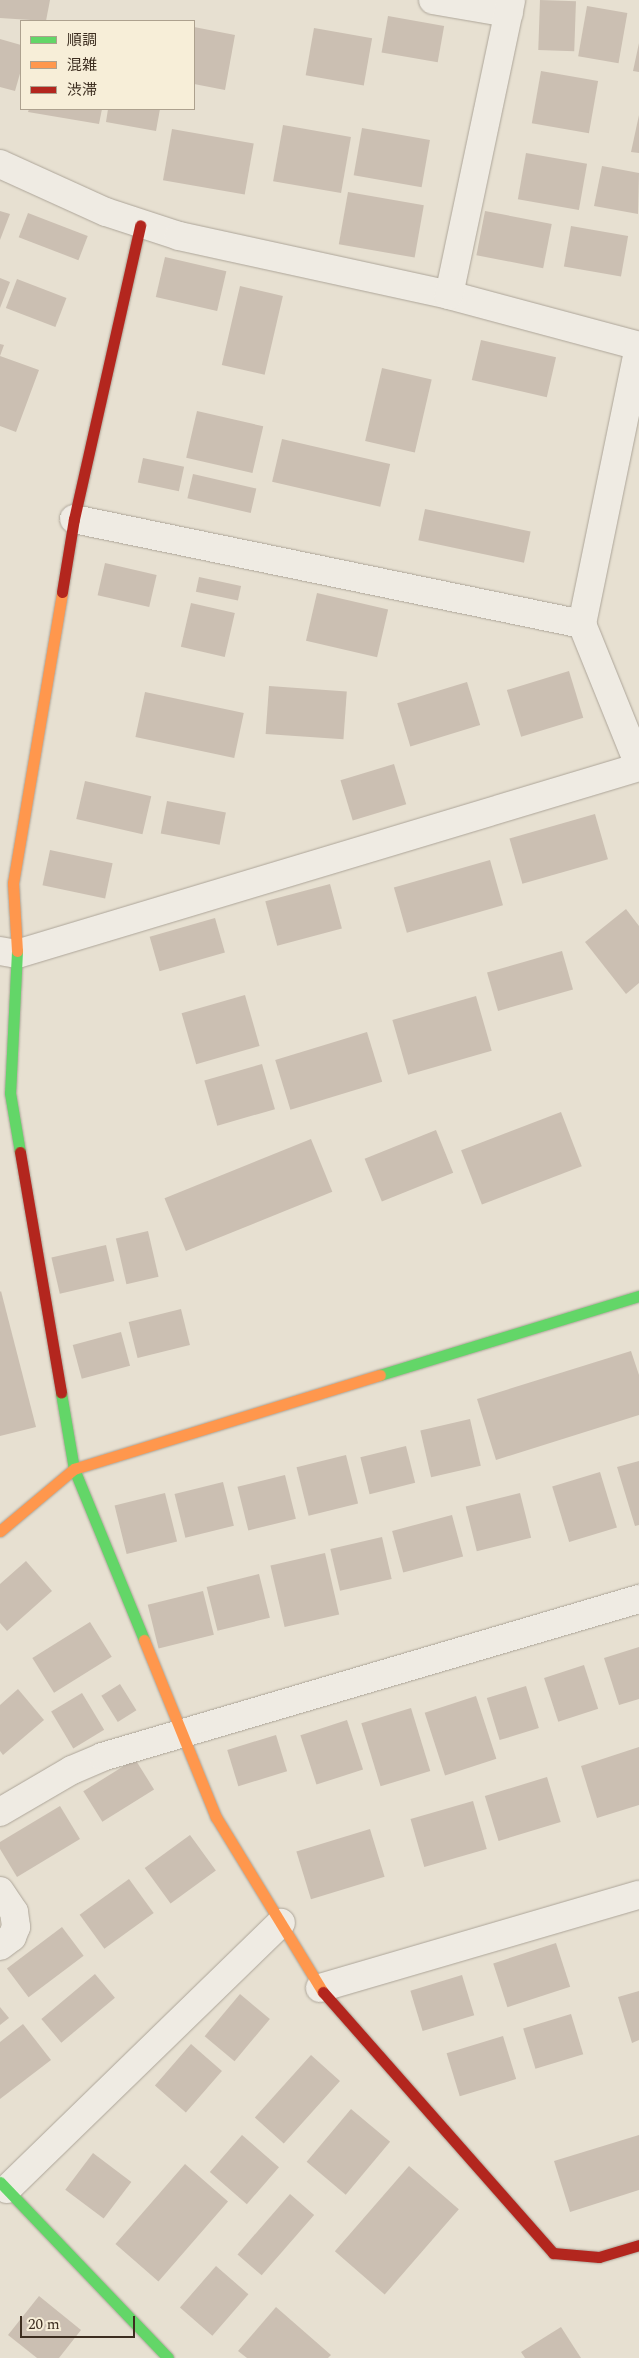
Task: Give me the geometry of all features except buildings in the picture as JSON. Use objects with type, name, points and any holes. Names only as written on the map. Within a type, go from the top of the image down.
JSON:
[{"type":"street","points":[[433,0],[510,6],[449,295]]},
{"type":"street","points":[[0,164],[140,225],[449,295],[639,346],[582,624],[639,766],[8,953]]},
{"type":"street","points":[[140,225],[74,519],[14,883],[8,953],[10,1093],[74,1469],[216,1817],[320,1988],[553,2253],[599,2257],[639,2245]]},
{"type":"street","points":[[74,519],[582,624]]},
{"type":"street","points":[[0,1531],[74,1469],[639,1296]]},
{"type":"street","points":[[0,1812],[72,1770],[102,1757],[639,1599]]},
{"type":"street","points":[[0,1891],[14,1912],[16,1927],[12,1937],[0,1946]]},
{"type":"street","points":[[320,1988],[639,1895]]},
{"type":"street","points":[[168,2358],[4,2186],[281,1923]]},
{"type":"traffic: fast","points":[[17,951],[10,1093],[20,1152]]},
{"type":"traffic: fast","points":[[380,1375],[639,1296]]},
{"type":"traffic: fast","points":[[61,1393],[74,1469],[144,1640]]},
{"type":"traffic: fast","points":[[0,2182],[168,2358]]},
{"type":"traffic: slow","points":[[17,951],[13,883],[62,592]]},
{"type":"traffic: slow","points":[[0,1531],[74,1469],[380,1375]]},
{"type":"traffic: slow","points":[[144,1640],[216,1817],[323,1992]]},
{"type":"traffic: jam","points":[[62,592],[74,519],[140,225]]},
{"type":"traffic: jam","points":[[20,1152],[61,1393]]},
{"type":"traffic: jam","points":[[323,1992],[553,2253],[599,2257],[639,2245]]}]
